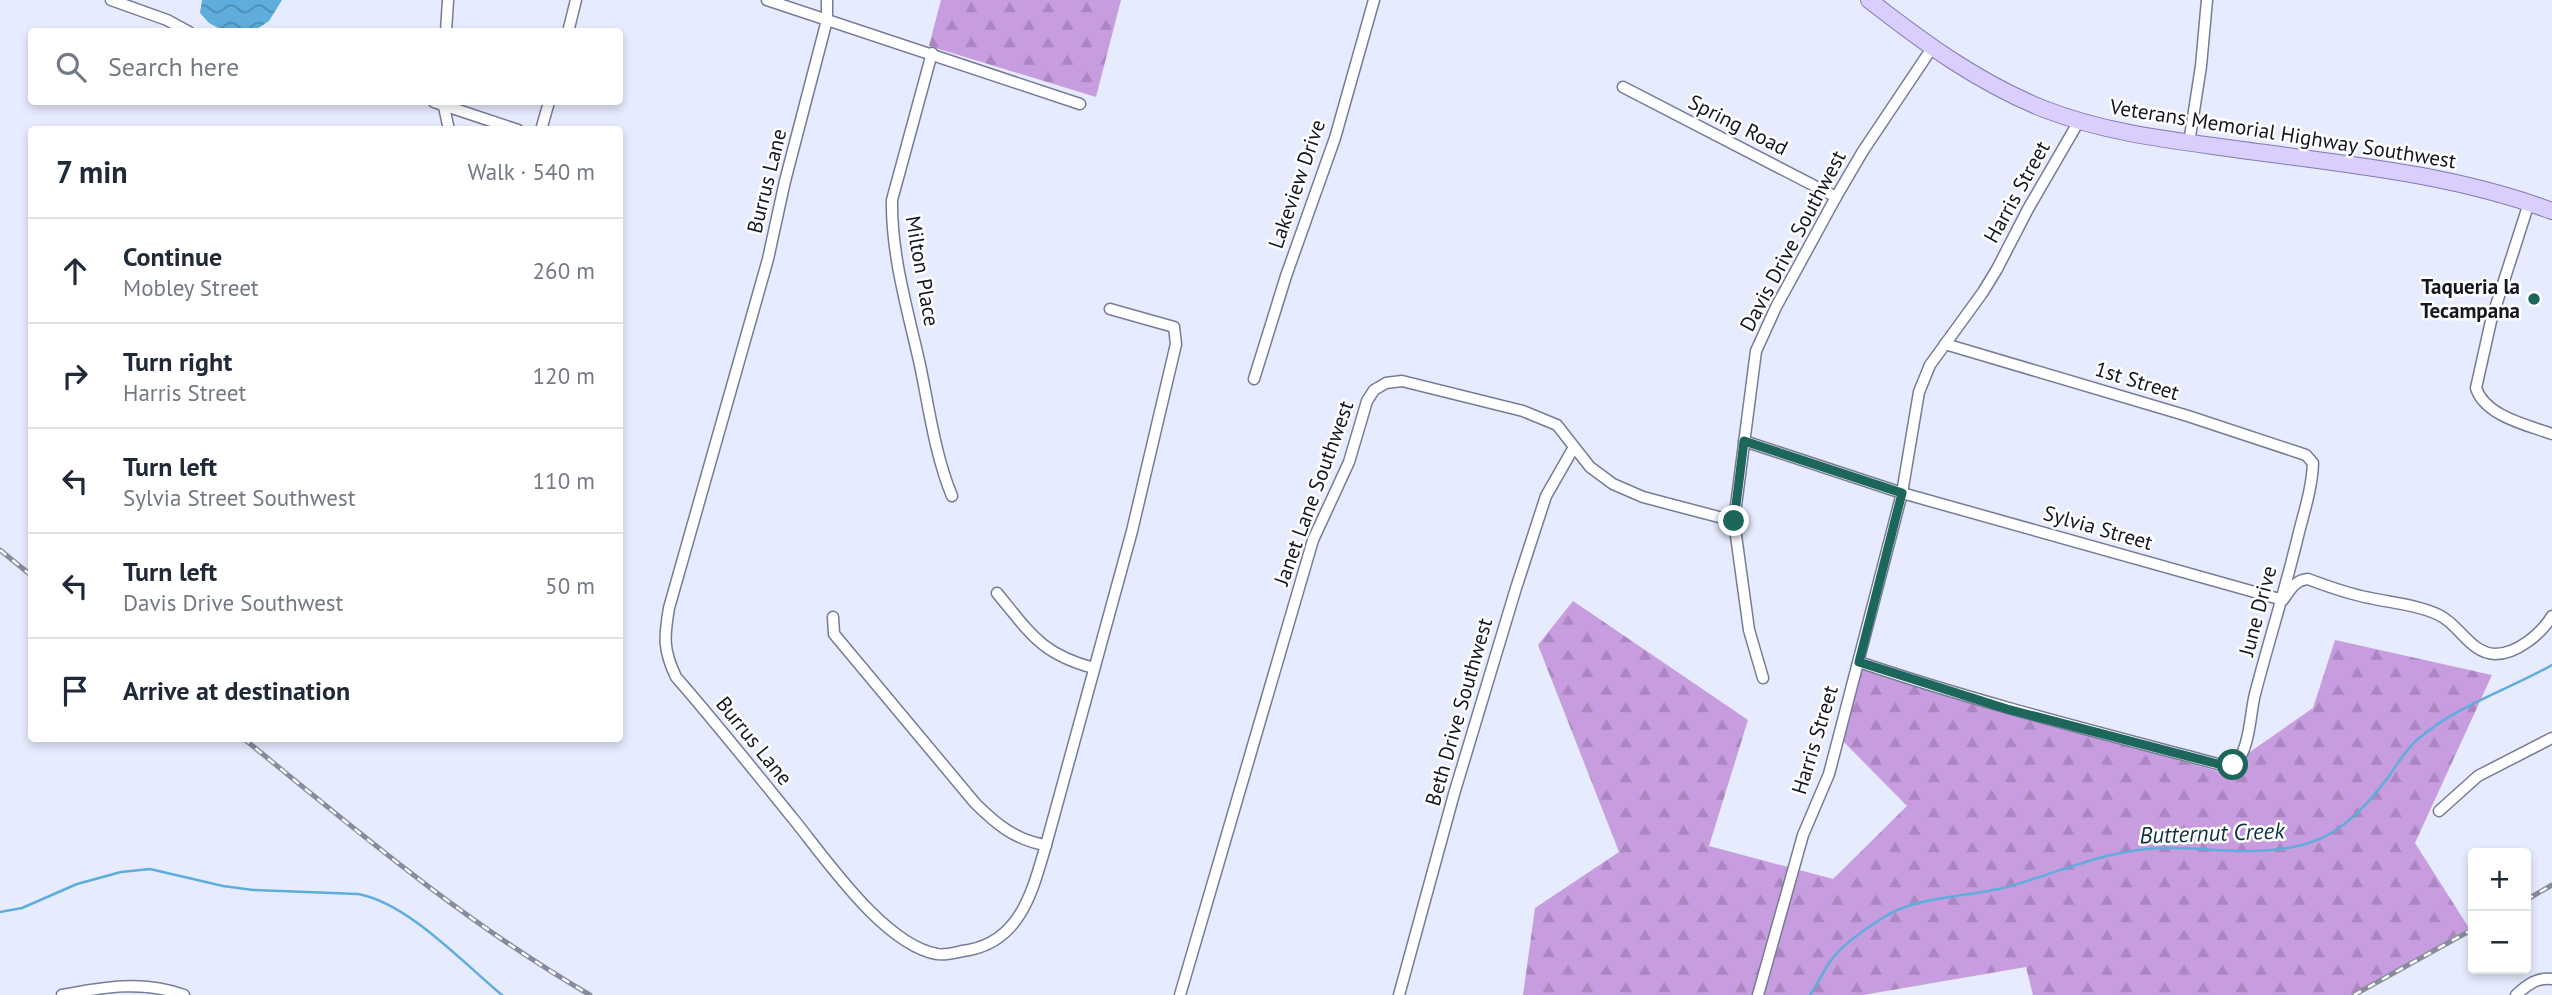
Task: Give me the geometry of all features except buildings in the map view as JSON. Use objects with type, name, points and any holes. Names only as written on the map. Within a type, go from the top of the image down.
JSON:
[{"type":"main road","name":"Veterans Memorial Highway Southwest","points":[[1869,0],[1932,48],[1968,71],[2010,94],[2079,121],[2123,132],[2189,143],[2433,177],[2552,211]]},
{"type":"street","points":[[111,0],[130,3],[182,28]]},
{"type":"street","points":[[446,28],[447,0]]},
{"type":"street","points":[[569,28],[576,0]]},
{"type":"street","points":[[767,0],[1080,104]]},
{"type":"street","name":"Burrus Lane","points":[[827,0],[827,20],[785,180],[768,259],[669,608],[664,634],[666,657],[676,677],[853,892],[896,936],[940,955],[976,948],[1001,935],[1021,916],[1046,845],[1132,531],[1176,344],[1174,327],[1110,309]]},
{"type":"street","name":"Lakeview Drive","points":[[1254,379],[1286,276],[1335,138],[1374,0]]},
{"type":"street","points":[[2189,143],[2201,66],[2207,0]]},
{"type":"street","name":"Davis Drive Southwest","points":[[1762,678],[1749,630],[1734,521],[1756,351],[1776,307],[1836,197],[1863,151],[1932,48]]},
{"type":"street","name":"Milton Place","points":[[932,53],[892,200],[892,219],[897,258],[932,425],[952,496]]},
{"type":"street","name":"Spring Road","points":[[1623,87],[1836,197]]},
{"type":"street","points":[[441,105],[448,126]]},
{"type":"street","points":[[448,105],[507,126]]},
{"type":"street","points":[[542,126],[548,105]]},
{"type":"street","name":"Harris Street","points":[[1758,995],[1803,835],[1829,774],[1859,662],[1902,493],[1919,392],[1930,365],[1983,292],[2079,121]]},
{"type":"street","points":[[2529,203],[2491,321],[2476,388],[2479,398],[2488,407],[2552,434]]},
{"type":"street","name":"1st Street","points":[[1945,344],[2214,425],[2306,455],[2313,463]]},
{"type":"street","name":"Janet Lane Southwest","points":[[1180,995],[1313,540],[1349,462],[1367,401],[1374,390],[1386,383],[1402,381],[1523,411],[1557,425],[1590,467],[1614,485],[1643,497],[1734,521]]},
{"type":"street","name":"Sylvia Street","points":[[1744,441],[1902,493],[2283,600]]},
{"type":"street","name":"Beth Drive Southwest","points":[[1399,995],[1454,794],[1516,588],[1546,496],[1574,447]]},
{"type":"street","name":"June Drive","points":[[1859,662],[2007,709],[2218,764],[2233,765],[2244,748],[2255,696],[2283,600],[2313,463]]},
{"type":"street","points":[[2283,600],[2295,584],[2308,579],[2367,598],[2430,611],[2444,618],[2477,648],[2491,654],[2504,654],[2525,644],[2544,628],[2552,616]]},
{"type":"street","points":[[997,593],[1041,645],[1069,662],[1094,668]]},
{"type":"street","points":[[832,617],[834,634],[975,803],[996,825],[1014,836],[1046,845]]},
{"type":"street","points":[[2439,811],[2478,776],[2552,738]]},
{"type":"street","points":[[2516,995],[2528,984],[2544,978],[2552,979]]},
{"type":"street","points":[[62,995],[92,988],[136,985],[184,995]]},
{"type":"green space","points":[[941,0],[1121,0],[1096,97],[929,46]]},
{"type":"green space","points":[[1573,601],[1748,720],[1709,846],[1833,879],[1907,806],[1836,734],[1855,662],[1911,685],[2221,772],[2313,708],[2335,640],[2492,675],[2415,843],[2468,929],[2355,995],[2033,995],[2026,967],[1863,995],[1523,995],[1535,908],[1619,852],[1538,645]]},
{"type":"water","points":[[202,0],[282,0],[269,21],[258,28],[218,28],[200,13]]},
{"type":"waterway","name":"Butternut Creek","points":[[1810,995],[1829,963],[1847,943],[1886,916],[1913,904],[2003,888],[2101,857],[2142,849],[2273,850],[2322,838],[2364,807],[2410,747],[2433,727],[2466,707],[2552,665]]},
{"type":"waterway","points":[[0,912],[22,908],[77,884],[121,872],[150,869],[253,890],[358,894],[377,900],[415,921],[502,995]]},
{"type":"railway","points":[[0,550],[28,573]]},
{"type":"railway","points":[[248,742],[454,906],[543,967],[590,995]]},
{"type":"railway","points":[[2531,897],[2552,885]]},
{"type":"railway","points":[[2354,995],[2468,932]]},
{"type":"place","name":"Taqueria la Tecampana","points":[[2534,299]]},
{"type":"route","points":[[1734,521],[1744,441],[1902,493],[1859,662],[2007,709],[2218,764],[2233,765]]}]
